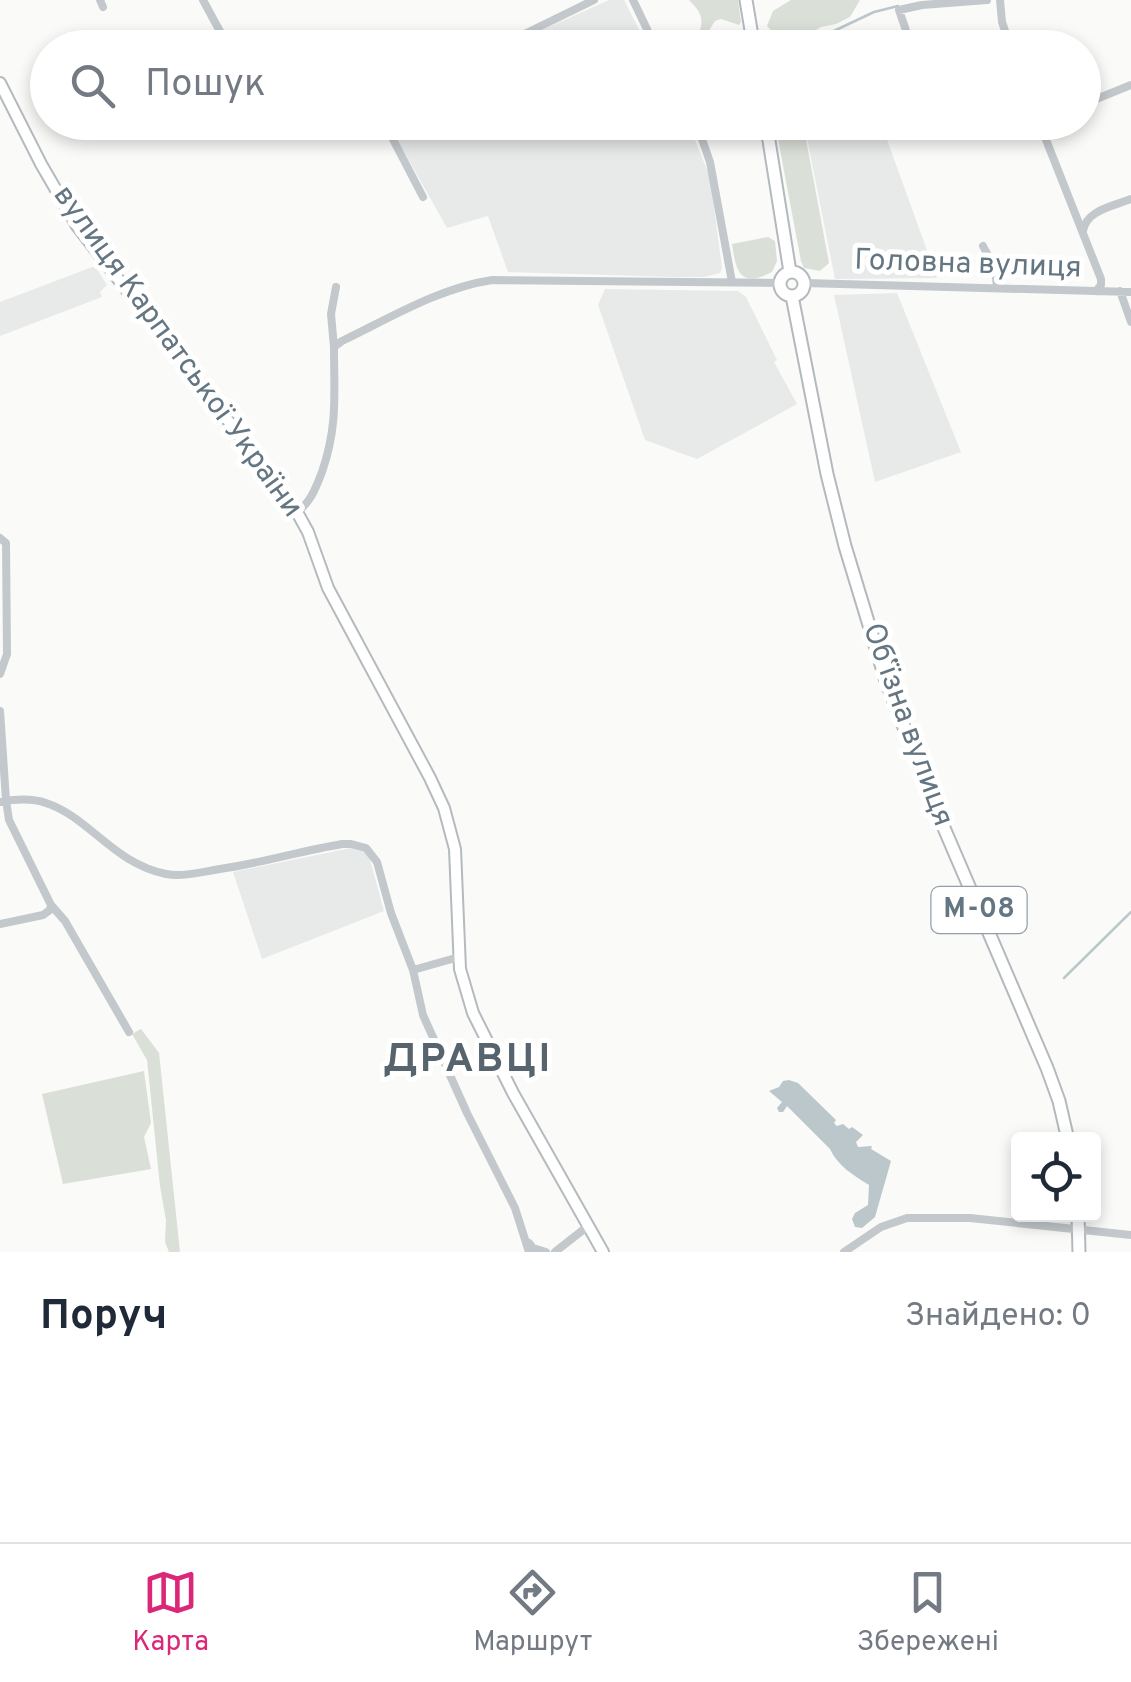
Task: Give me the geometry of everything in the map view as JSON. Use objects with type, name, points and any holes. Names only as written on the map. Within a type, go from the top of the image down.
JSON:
[{"type":"highway","points":[[746,0],[751,30]]},
{"type":"highway","points":[[769,140],[790,272]]},
{"type":"highway","points":[[790,272],[798,273],[804,283],[800,294],[784,294],[780,283],[783,275],[790,272]]},
{"type":"highway","name":"Обʼїзна вулиця","points":[[792,296],[827,474],[886,681],[938,814],[1047,1068],[1066,1132]]},
{"type":"highway","points":[[1079,1222],[1080,1252]]},
{"type":"main road","name":"вулиця Карпатської України","points":[[0,83],[77,226],[295,507],[328,588],[444,808],[457,859],[459,957],[464,986],[484,1036],[603,1252]]},
{"type":"street","points":[[203,0],[219,30]]},
{"type":"street","points":[[533,30],[594,0]]},
{"type":"street","points":[[633,0],[647,30]]},
{"type":"street","points":[[906,30],[899,10],[987,0]]},
{"type":"street","points":[[1000,0],[1005,30]]},
{"type":"street","points":[[1101,97],[1131,84]]},
{"type":"street","points":[[393,140],[423,198]]},
{"type":"street","points":[[702,140],[710,162],[732,282]]},
{"type":"street","points":[[1047,140],[1101,279],[1096,291]]},
{"type":"street","points":[[1083,231],[1084,222],[1094,214],[1131,198]]},
{"type":"street","points":[[982,246],[995,269],[997,287]]},
{"type":"street","points":[[334,347],[437,296],[474,283],[780,283]]},
{"type":"street","name":"Головна вулиця","points":[[804,283],[1131,292]]},
{"type":"street","points":[[295,507],[308,502],[332,438],[336,407],[332,314],[336,287]]},
{"type":"street","points":[[1120,291],[1131,322]]},
{"type":"street","points":[[0,674],[7,654],[3,540]]},
{"type":"street","points":[[0,711],[3,801],[10,820],[51,905],[65,922],[129,1032]]},
{"type":"street","points":[[3,801],[36,800],[58,808],[128,859],[165,874],[200,873],[342,844],[360,845],[372,854],[413,970],[423,1014],[514,1208],[528,1252]]},
{"type":"street","points":[[0,924],[44,915],[51,905]]},
{"type":"street","points":[[413,970],[459,957]]},
{"type":"street","points":[[845,1252],[881,1227],[906,1218],[970,1218],[1131,1234]]},
{"type":"street","points":[[525,1239],[533,1248],[552,1252],[588,1226]]},
{"type":"shaded area","points":[[609,0],[624,0],[639,30],[542,30]]},
{"type":"shaded area","points":[[689,0],[738,0],[741,22],[739,25],[721,19],[709,30],[699,30],[701,16]]},
{"type":"shaded area","points":[[791,0],[860,0],[850,17],[816,30],[771,30],[767,26],[773,11]]},
{"type":"shaded area","points":[[398,140],[695,140],[710,177],[722,268],[720,273],[704,277],[508,272],[488,216],[447,228]]},
{"type":"shaded area","points":[[778,140],[806,140],[829,263],[820,271],[804,268]]},
{"type":"shaded area","points":[[807,140],[887,140],[937,278],[835,279]]},
{"type":"shaded area","points":[[768,237],[775,241],[777,261],[772,272],[747,278],[738,270],[732,244]]},
{"type":"shaded area","points":[[95,266],[107,285],[100,292],[102,297],[0,336],[0,302]]},
{"type":"shaded area","points":[[605,289],[738,291],[746,297],[797,404],[697,459],[645,440],[598,305]]},
{"type":"shaded area","points":[[897,293],[961,452],[875,482],[834,295]]},
{"type":"shaded area","points":[[356,847],[368,852],[384,911],[262,959],[233,872]]},
{"type":"shaded area","points":[[141,1029],[159,1053],[180,1252],[169,1252],[165,1242],[166,1220],[147,1060],[132,1034]]},
{"type":"shaded area","points":[[144,1071],[151,1123],[144,1137],[151,1169],[63,1184],[42,1094]]},
{"type":"shaded area","points":[[789,1080],[798,1083],[836,1120],[837,1126],[852,1127],[863,1135],[856,1142],[858,1147],[872,1146],[891,1161],[875,1217],[862,1228],[855,1227],[852,1219],[868,1205],[869,1185],[841,1165],[787,1106],[779,1112],[777,1108],[782,1102],[769,1091]]},
{"type":"waterway","points":[[836,30],[874,12],[898,6]]},
{"type":"waterway","points":[[1064,978],[1131,912]]},
{"type":"district","name":"ДРАВЦІ","points":[[468,1061]]}]
